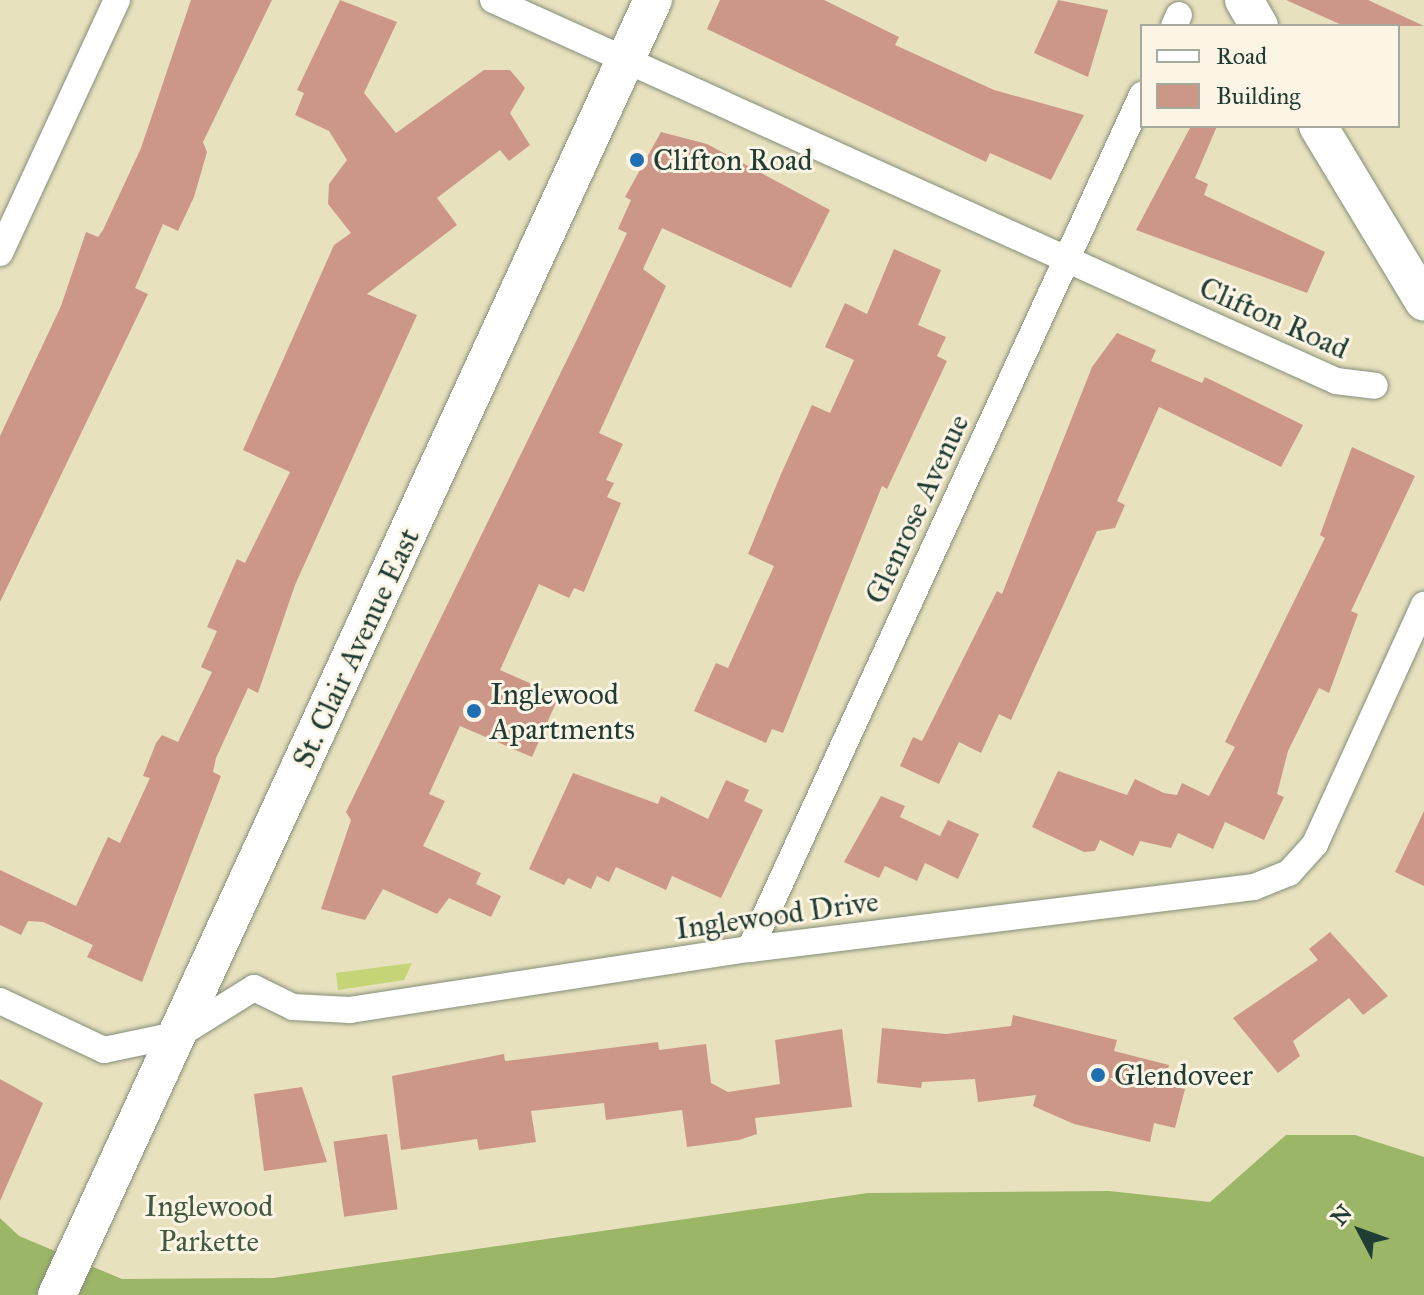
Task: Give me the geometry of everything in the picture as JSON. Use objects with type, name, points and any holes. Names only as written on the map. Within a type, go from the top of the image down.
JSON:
[{"type":"main road","name":"St. Clair Avenue East","points":[[57,1295],[180,1034],[653,0]]},
{"type":"main road","points":[[1244,0],[1258,24]]},
{"type":"main road","points":[[1319,128],[1424,302]]},
{"type":"street","points":[[0,253],[117,0]]},
{"type":"street","name":"Clifton Road","points":[[493,0],[1336,381],[1375,386]]},
{"type":"street","name":"Glenrose Avenue","points":[[750,949],[1140,99]]},
{"type":"street","name":"Inglewood Drive","points":[[0,1001],[104,1050],[180,1034],[254,988],[293,1007],[350,1010],[750,949],[1254,887],[1289,873],[1315,844],[1424,605]]},
{"type":"green space","points":[[412,963],[404,980],[338,990],[336,973]]},
{"type":"green space","points":[[1286,1135],[1355,1135],[1424,1157],[1424,1295],[0,1295],[0,1218],[19,1236],[122,1279],[273,1278],[868,1193],[1109,1191],[1210,1202]]},
{"type":"building","points":[[191,0],[272,0],[203,142],[207,152],[194,197],[178,231],[163,224],[135,288],[148,294],[0,602],[0,436],[61,306],[86,232],[98,237],[103,230],[141,148]]},
{"type":"building","points":[[340,0],[397,22],[364,93],[396,133],[484,70],[510,70],[525,88],[510,113],[530,145],[509,161],[500,150],[437,198],[457,225],[367,294],[417,315],[295,585],[258,693],[248,688],[216,758],[213,772],[221,776],[142,982],[87,957],[93,945],[43,922],[28,921],[21,935],[0,925],[0,870],[76,906],[108,837],[120,843],[150,778],[143,776],[156,743],[162,735],[178,742],[212,672],[201,667],[217,631],[207,627],[237,559],[245,563],[290,472],[243,450],[334,245],[351,233],[328,204],[329,184],[347,160],[329,131],[295,115],[304,93],[297,90]]},
{"type":"building","points":[[720,0],[824,0],[899,37],[895,45],[994,90],[1084,115],[1051,180],[990,153],[986,162],[707,29]]},
{"type":"building","points":[[1058,0],[1108,10],[1088,77],[1034,53]]},
{"type":"building","points":[[1286,0],[1368,0],[1424,26],[1400,24],[1340,24]]},
{"type":"building","points":[[1190,128],[1216,128],[1195,178],[1208,184],[1204,195],[1325,252],[1307,293],[1136,230]]},
{"type":"building","points":[[661,132],[707,144],[830,210],[791,288],[662,228],[643,269],[666,286],[599,433],[623,444],[606,480],[614,483],[607,497],[621,503],[584,592],[574,588],[569,598],[539,584],[500,670],[559,696],[532,757],[460,726],[429,794],[445,801],[423,846],[481,873],[476,884],[501,896],[491,917],[449,898],[437,914],[383,889],[365,920],[321,909],[351,820],[346,812],[627,233],[618,229],[631,200],[625,197]]},
{"type":"building","points":[[894,249],[941,270],[918,325],[946,337],[937,356],[947,361],[887,489],[882,486],[783,733],[772,729],[766,743],[694,711],[716,663],[728,668],[774,566],[748,554],[812,405],[830,413],[854,360],[825,347],[845,303],[867,314]]},
{"type":"building","points":[[1117,333],[1156,350],[1151,361],[1202,383],[1205,377],[1303,425],[1281,467],[1159,407],[1117,501],[1125,505],[1115,528],[1097,531],[1011,720],[999,714],[981,753],[959,742],[939,784],[900,766],[913,737],[922,741],[997,591],[1002,594],[1092,367]]},
{"type":"building","points":[[1352,447],[1415,476],[1351,611],[1358,614],[1329,693],[1319,688],[1288,751],[1277,794],[1284,797],[1264,840],[1225,822],[1213,849],[1178,833],[1171,848],[1140,841],[1133,856],[1100,840],[1095,851],[1084,852],[1032,827],[1058,771],[1127,795],[1135,779],[1164,793],[1177,795],[1182,783],[1209,796],[1235,747],[1225,742],[1325,538],[1320,535]]},
{"type":"building","points":[[573,773],[658,804],[661,796],[708,819],[726,780],[749,790],[744,801],[763,810],[721,898],[672,876],[666,890],[616,867],[609,882],[597,876],[591,889],[568,878],[564,885],[529,869]]},
{"type":"building","points":[[881,796],[905,806],[900,817],[940,836],[948,820],[979,834],[958,879],[925,863],[917,881],[885,866],[879,878],[844,862]]},
{"type":"building","points":[[1424,811],[1424,886],[1395,872]]},
{"type":"building","points":[[1330,932],[1388,996],[1363,1015],[1349,998],[1293,1041],[1300,1056],[1278,1073],[1233,1018],[1318,960],[1309,949]]},
{"type":"building","points":[[1013,1015],[1117,1040],[1114,1051],[1169,1065],[1164,1084],[1185,1089],[1175,1128],[1154,1123],[1150,1142],[1074,1124],[1033,1106],[1036,1095],[978,1102],[975,1079],[922,1082],[921,1088],[877,1083],[882,1028],[946,1034],[1011,1026]]},
{"type":"building","points":[[842,1029],[852,1107],[755,1118],[757,1134],[739,1140],[687,1147],[682,1110],[606,1120],[604,1103],[531,1111],[536,1142],[479,1150],[477,1139],[401,1150],[392,1076],[504,1054],[505,1061],[658,1042],[659,1050],[706,1044],[711,1083],[728,1092],[780,1084],[775,1040]]},
{"type":"building","points":[[0,1079],[43,1103],[0,1201]]},
{"type":"building","points":[[302,1087],[327,1162],[264,1171],[254,1094]]},
{"type":"building","points":[[387,1134],[398,1209],[344,1217],[334,1142]]},
{"type":"place","name":"Clifton Road","points":[[637,160]]},
{"type":"place","name":"Inglewood Apartments","points":[[474,711]]},
{"type":"place","name":"Glendoveer","points":[[1098,1075]]},
{"type":"park label","name":"Inglewood Parkette","points":[[209,1223]]}]
